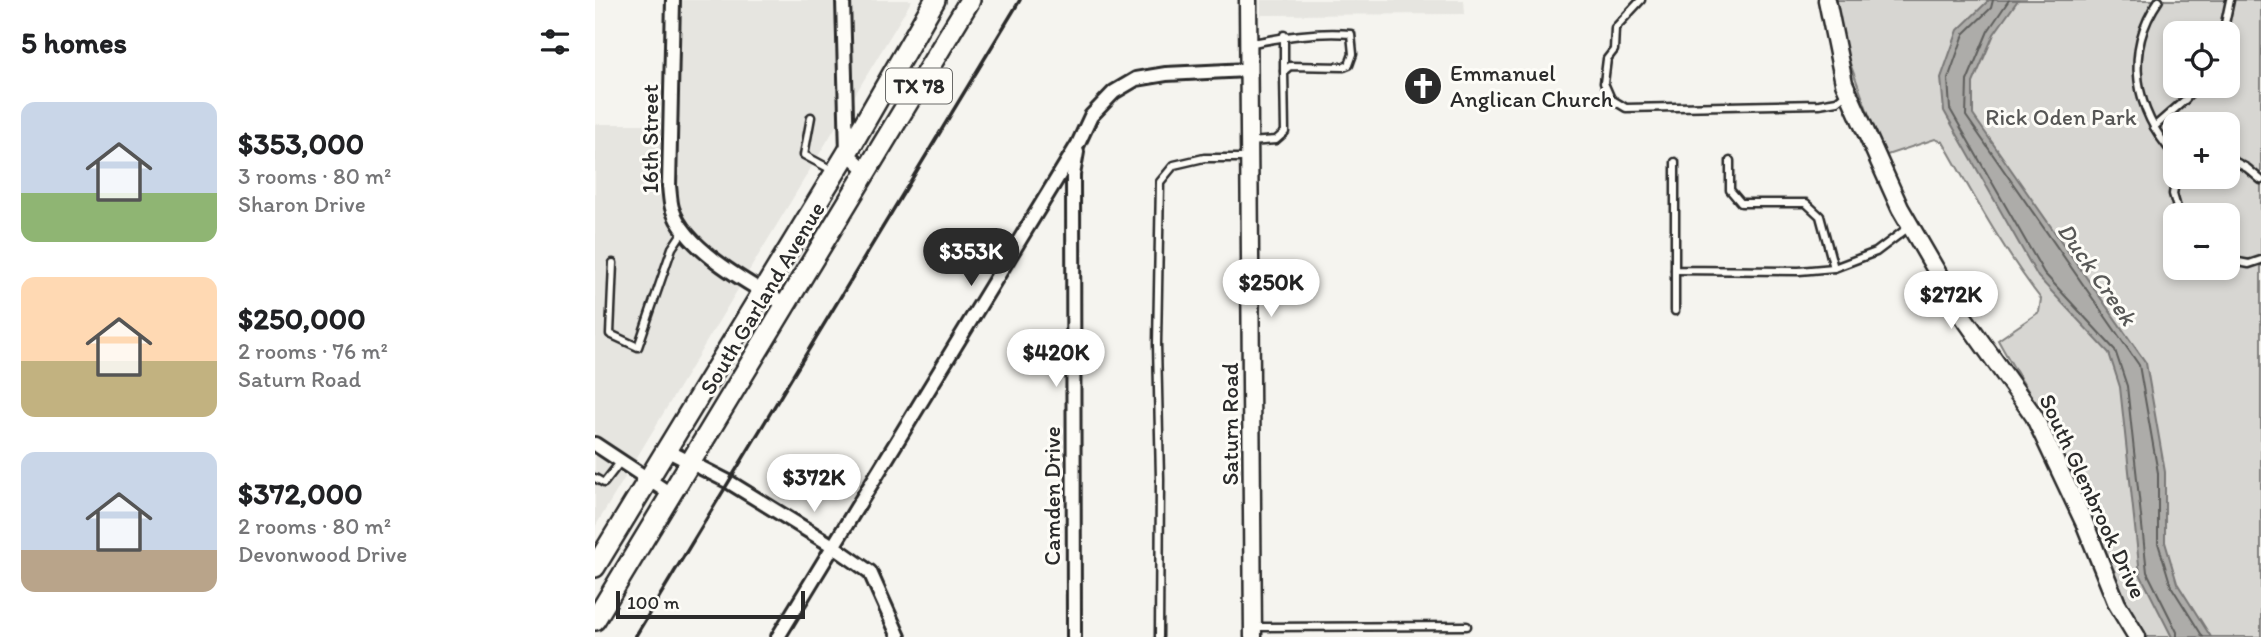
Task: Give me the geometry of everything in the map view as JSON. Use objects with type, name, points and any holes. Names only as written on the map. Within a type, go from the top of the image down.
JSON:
[{"type":"main road","name":"South Garland Avenue","points":[[595,567],[847,153],[935,0]]},
{"type":"main road","name":"South Garland Avenue","points":[[595,620],[970,0]]},
{"type":"street","name":"16th Street","points":[[673,0],[669,186],[672,209],[684,230],[710,257],[786,305]]},
{"type":"street","points":[[843,0],[847,153],[867,171]]},
{"type":"street","name":"Saturn Road","points":[[1248,0],[1253,632]]},
{"type":"street","name":"South Glenbrook Drive","points":[[1827,0],[1848,92],[1900,208],[1962,315],[2034,416],[2084,522],[2117,604],[2137,637]]},
{"type":"street","points":[[778,637],[1078,144],[1091,116],[1114,92],[1136,79],[1166,74],[1248,70]]},
{"type":"street","name":"Camden Drive","points":[[1074,637],[1073,176],[1078,144]]},
{"type":"street","points":[[595,444],[672,495]]},
{"type":"street","points":[[666,450],[729,482],[834,546],[870,572],[899,637]]},
{"type":"lane","points":[[1641,0],[1615,28],[1613,50],[1607,59],[1605,71],[1604,83],[1611,99],[1626,108],[1819,104],[1837,101],[1848,92]]},
{"type":"lane","points":[[2159,0],[2145,26],[2137,69],[2142,103],[2163,139]]},
{"type":"lane","points":[[2226,21],[2230,0]]},
{"type":"lane","points":[[1248,44],[1284,35],[1333,32],[1351,34],[1353,54],[1349,65],[1290,66],[1284,71]]},
{"type":"lane","points":[[1159,637],[1157,344],[1160,182],[1174,164],[1250,150],[1276,140],[1285,132],[1284,35]]},
{"type":"lane","points":[[2154,127],[2187,98]]},
{"type":"lane","points":[[811,117],[804,155],[835,172]]},
{"type":"lane","points":[[1730,161],[1730,190],[1741,203],[1806,204],[1820,216],[1834,268]]},
{"type":"lane","points":[[1675,162],[1675,311]]},
{"type":"lane","points":[[2240,164],[2261,180]]},
{"type":"lane","points":[[1675,270],[1798,271],[1834,268],[1876,252],[1910,226]]},
{"type":"lane","points":[[613,263],[610,334],[638,347],[672,248],[684,230]]},
{"type":"lane","points":[[2240,262],[2249,264],[2261,260]]},
{"type":"lane","points":[[595,478],[604,483],[621,461]]},
{"type":"lane","points":[[1253,632],[1467,626]]},
{"type":"shaded area","points":[[663,0],[912,0],[595,527],[595,124],[663,124]]},
{"type":"shaded area","points":[[1261,0],[1464,0],[1465,14],[1261,15]]},
{"type":"green space","name":"Rick Oden Park","points":[[1835,0],[2261,0],[2261,637],[2145,637],[2121,591],[2060,446],[1998,340],[2039,312],[2041,299],[2001,242],[1943,142],[1935,139],[1884,156],[1847,55]]},
{"type":"water","points":[[1989,0],[2018,0],[1994,34],[1973,83],[1973,115],[2146,363],[2165,472],[2165,542],[2177,583],[2211,637],[2172,637],[2140,574],[2120,387],[2109,353],[2038,277],[1944,111],[1941,78],[1958,30]]},
{"type":"railway","points":[[635,637],[1020,0]]},
{"type":"place","name":"Emmanuel Anglican Church","points":[[1423,86]]},
{"type":"water label","name":"Duck Creek","points":[[2097,274]]}]
